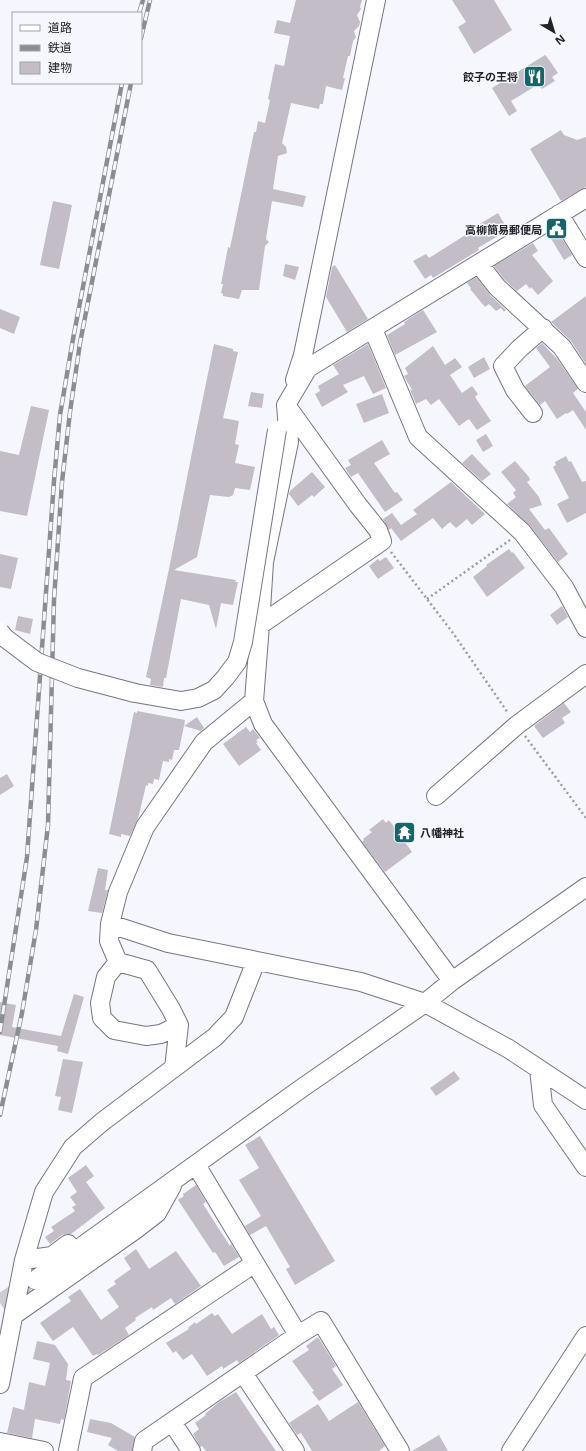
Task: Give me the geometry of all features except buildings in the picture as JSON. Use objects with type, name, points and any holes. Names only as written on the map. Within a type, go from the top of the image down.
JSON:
[{"type":"street","points":[[0,632],[5,638],[37,662],[78,678],[135,693],[181,701],[198,698],[214,690],[237,662],[243,642],[277,430],[303,355],[376,0]]},
{"type":"street","points":[[452,981],[263,724],[254,701],[264,562],[289,442],[286,405],[308,368],[586,198]]},
{"type":"street","points":[[559,214],[586,258]]},
{"type":"street","points":[[479,264],[497,287],[562,347],[586,383]]},
{"type":"street","points":[[533,413],[515,390],[503,366],[519,349],[543,328]]},
{"type":"street","points":[[373,329],[418,437],[522,532],[564,587],[586,628]]},
{"type":"street","points":[[260,625],[382,541],[378,530],[358,505],[286,405]]},
{"type":"street","points":[[436,796],[517,725],[586,674]]},
{"type":"street","points":[[118,962],[109,941],[110,924],[118,892],[145,827],[204,742],[254,701]]},
{"type":"street","points":[[35,1280],[302,1088],[426,1003],[452,981],[586,887]]},
{"type":"street","points":[[110,924],[168,943],[361,982],[426,1003],[508,1049],[586,1100]]},
{"type":"street","points":[[0,1384],[24,1260],[44,1192],[73,1147],[102,1122],[215,1037],[234,1017],[256,961]]},
{"type":"street","points":[[118,962],[106,977],[100,1003],[102,1018],[114,1030],[146,1036],[161,1034],[179,1025]]},
{"type":"street","points":[[118,962],[146,970],[171,1009],[179,1025],[174,1068]]},
{"type":"street","points":[[539,1069],[543,1105],[586,1167]]},
{"type":"street","points":[[196,1165],[298,1335]]},
{"type":"street","points":[[24,1260],[52,1256],[140,1193],[176,1180]]},
{"type":"street","points":[[14,1315],[157,1213],[176,1180]]},
{"type":"street","points":[[68,1451],[83,1378],[255,1263]]},
{"type":"street","points":[[142,1451],[144,1441],[298,1335],[321,1321],[396,1449]]},
{"type":"street","points":[[511,1451],[586,1336]]},
{"type":"street","points":[[243,1373],[295,1451]]},
{"type":"street","points":[[172,1422],[191,1451]]},
{"type":"street","points":[[0,1442],[44,1451]]},
{"type":"path","points":[[427,599],[522,532]]},
{"type":"path","points":[[382,541],[453,633],[517,725],[586,818]]},
{"type":"tunnel","points":[[0,1303],[28,1285]]},
{"type":"railway","points":[[139,12],[143,0]]},
{"type":"railway","points":[[142,34],[150,0]]},
{"type":"railway","points":[[0,1032],[27,857],[60,415],[122,84]]},
{"type":"railway","points":[[0,1115],[22,1013],[36,930],[48,825],[54,600],[62,482],[70,412],[80,343],[131,84]]},
{"type":"place","name":"餃子の王将","points":[[534,76]]},
{"type":"place","name":"高柳簡易郵便局","points":[[557,229]]},
{"type":"place","name":"八幡神社","points":[[405,832]]}]
